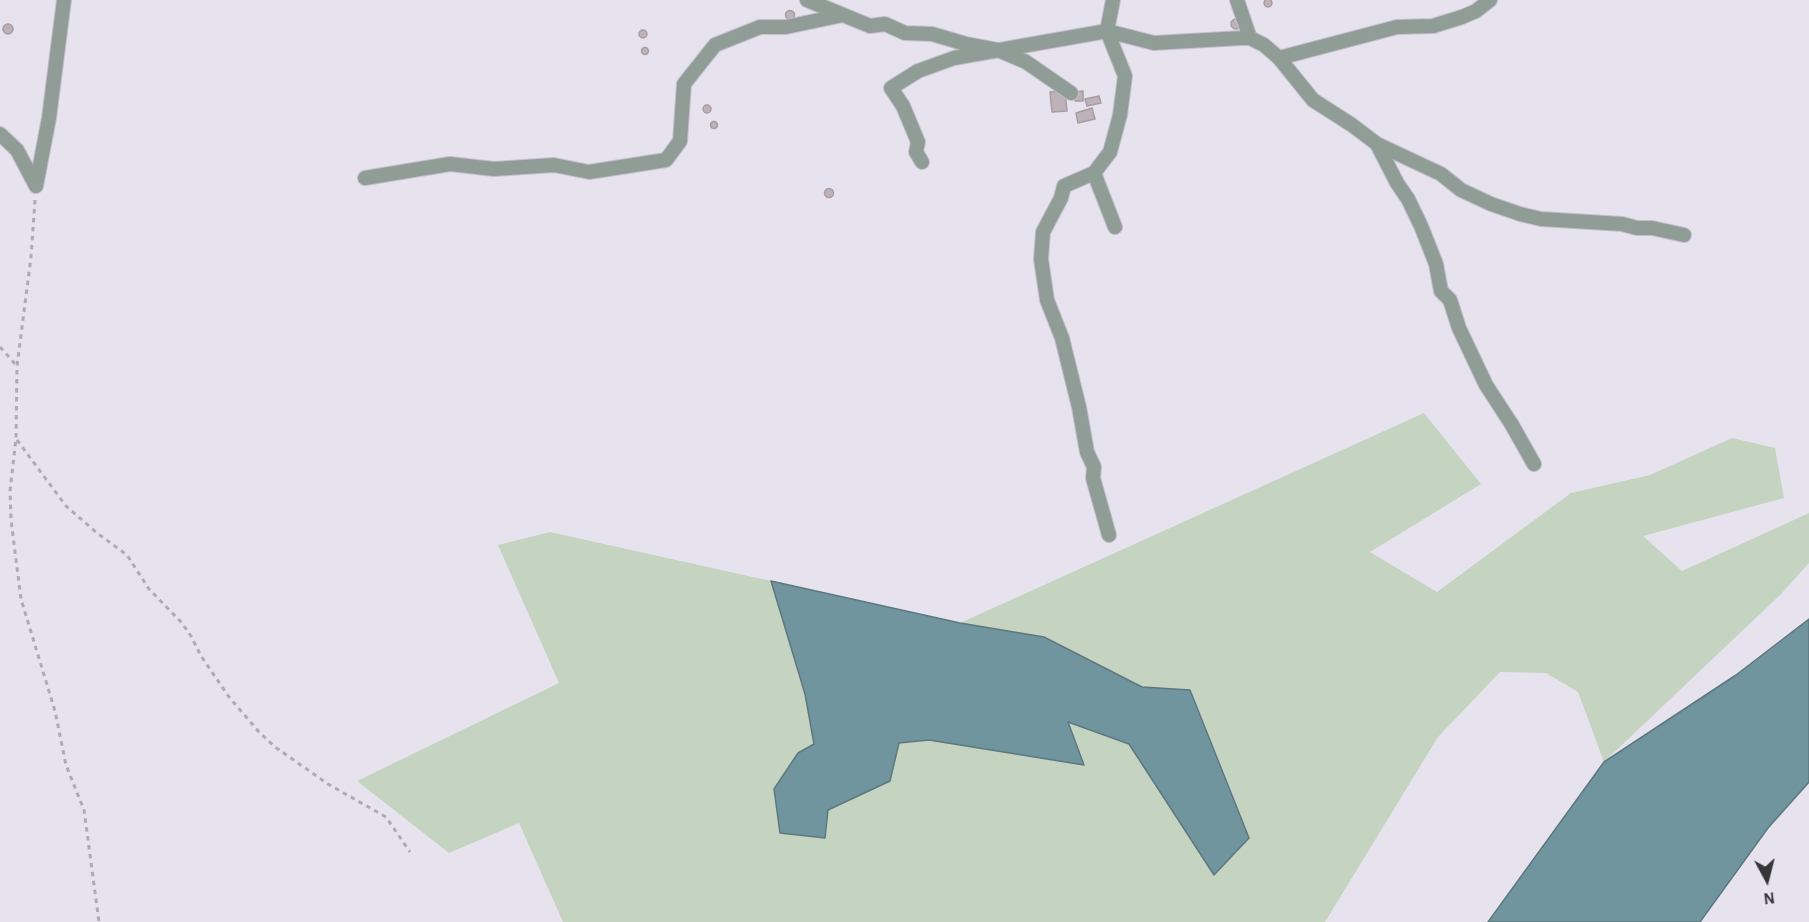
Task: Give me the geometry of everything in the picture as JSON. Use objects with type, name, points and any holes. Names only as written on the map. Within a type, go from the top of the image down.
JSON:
[{"type":"street","points":[[36,186],[49,118],[64,0]]},
{"type":"street","points":[[807,0],[870,26],[885,24],[905,33],[932,34],[998,50],[1026,62],[1071,93]]},
{"type":"street","points":[[1109,534],[1093,478],[1094,467],[1087,452],[1079,407],[1062,338],[1047,300],[1041,259],[1043,232],[1061,198],[1064,186],[1094,173],[1110,152],[1120,115],[1125,76],[1107,31],[1113,0]]},
{"type":"street","points":[[1237,0],[1250,38]]},
{"type":"street","points":[[1279,58],[1397,27],[1433,26],[1469,14],[1490,0]]},
{"type":"street","points":[[365,178],[450,164],[494,169],[554,165],[589,172],[666,160],[680,141],[684,84],[715,45],[760,27],[786,27],[843,15]]},
{"type":"street","points":[[922,162],[916,152],[918,141],[903,106],[891,88],[918,70],[954,58],[1107,31],[1154,43],[1250,38],[1264,45],[1279,58],[1313,100],[1377,144],[1441,174],[1461,190],[1491,204],[1542,219],[1622,224],[1684,235]]},
{"type":"street","points":[[0,134],[17,150],[36,186]]},
{"type":"street","points":[[1377,144],[1421,226],[1436,264],[1441,291],[1450,300],[1459,328],[1486,386],[1534,464]]},
{"type":"street","points":[[1094,173],[1115,227]]},
{"type":"path","points":[[36,186],[31,257],[17,366],[16,438],[10,491],[10,520],[21,599],[55,711],[66,765],[84,810],[99,922]]},
{"type":"path","points":[[0,347],[17,366]]},
{"type":"path","points":[[16,438],[66,506],[127,555],[149,589],[181,622],[229,697],[259,732],[275,747],[328,784],[386,817],[410,852]]},
{"type":"green space","points":[[1424,413],[1481,484],[1370,552],[1437,592],[1571,493],[1650,475],[1732,438],[1775,448],[1784,498],[1643,536],[1682,571],[1809,513],[1809,563],[1781,594],[1604,762],[1578,692],[1546,673],[1500,672],[1438,737],[1325,922],[563,922],[519,823],[449,853],[357,781],[559,683],[498,545],[550,532],[771,581],[805,694],[828,810],[890,781],[899,743],[929,740],[1084,765],[1067,721],[1129,744],[1214,875],[1190,690],[1142,687],[1044,637],[960,623]]},
{"type":"water","points":[[771,581],[960,623],[1044,637],[1142,687],[1190,690],[1249,838],[1214,875],[1129,744],[1068,722],[1084,765],[929,740],[899,743],[890,781],[828,810],[825,838],[780,833],[774,789],[798,753],[814,744],[805,694]]},
{"type":"water","points":[[1809,619],[1809,782],[1768,828],[1700,922],[1488,922],[1604,762],[1736,675]]},
{"type":"building","points":[[1268,-1],[1272,3],[1268,7],[1264,3]]},
{"type":"building","points":[[790,10],[795,15],[790,20],[785,15]]},
{"type":"building","points":[[1236,19],[1240,20],[1240,28],[1236,29],[1232,28],[1231,24],[1232,20]]},
{"type":"building","points":[[8,24],[12,25],[12,33],[8,34],[4,33],[3,29],[4,25]]},
{"type":"building","points":[[643,30],[647,34],[643,38],[639,34]]},
{"type":"building","points":[[645,48],[648,51],[645,54],[642,51]]},
{"type":"building","points":[[1065,91],[1067,111],[1052,112],[1050,92]]},
{"type":"building","points":[[1083,91],[1083,101],[1075,101],[1075,92]]},
{"type":"building","points":[[1099,96],[1101,103],[1087,106],[1085,99]]},
{"type":"building","points":[[707,105],[711,109],[707,113],[703,109]]},
{"type":"building","points":[[1092,108],[1095,119],[1078,123],[1076,113]]},
{"type":"building","points":[[714,121],[718,125],[714,129],[710,125]]},
{"type":"building","points":[[829,189],[833,193],[829,197],[825,193]]}]
